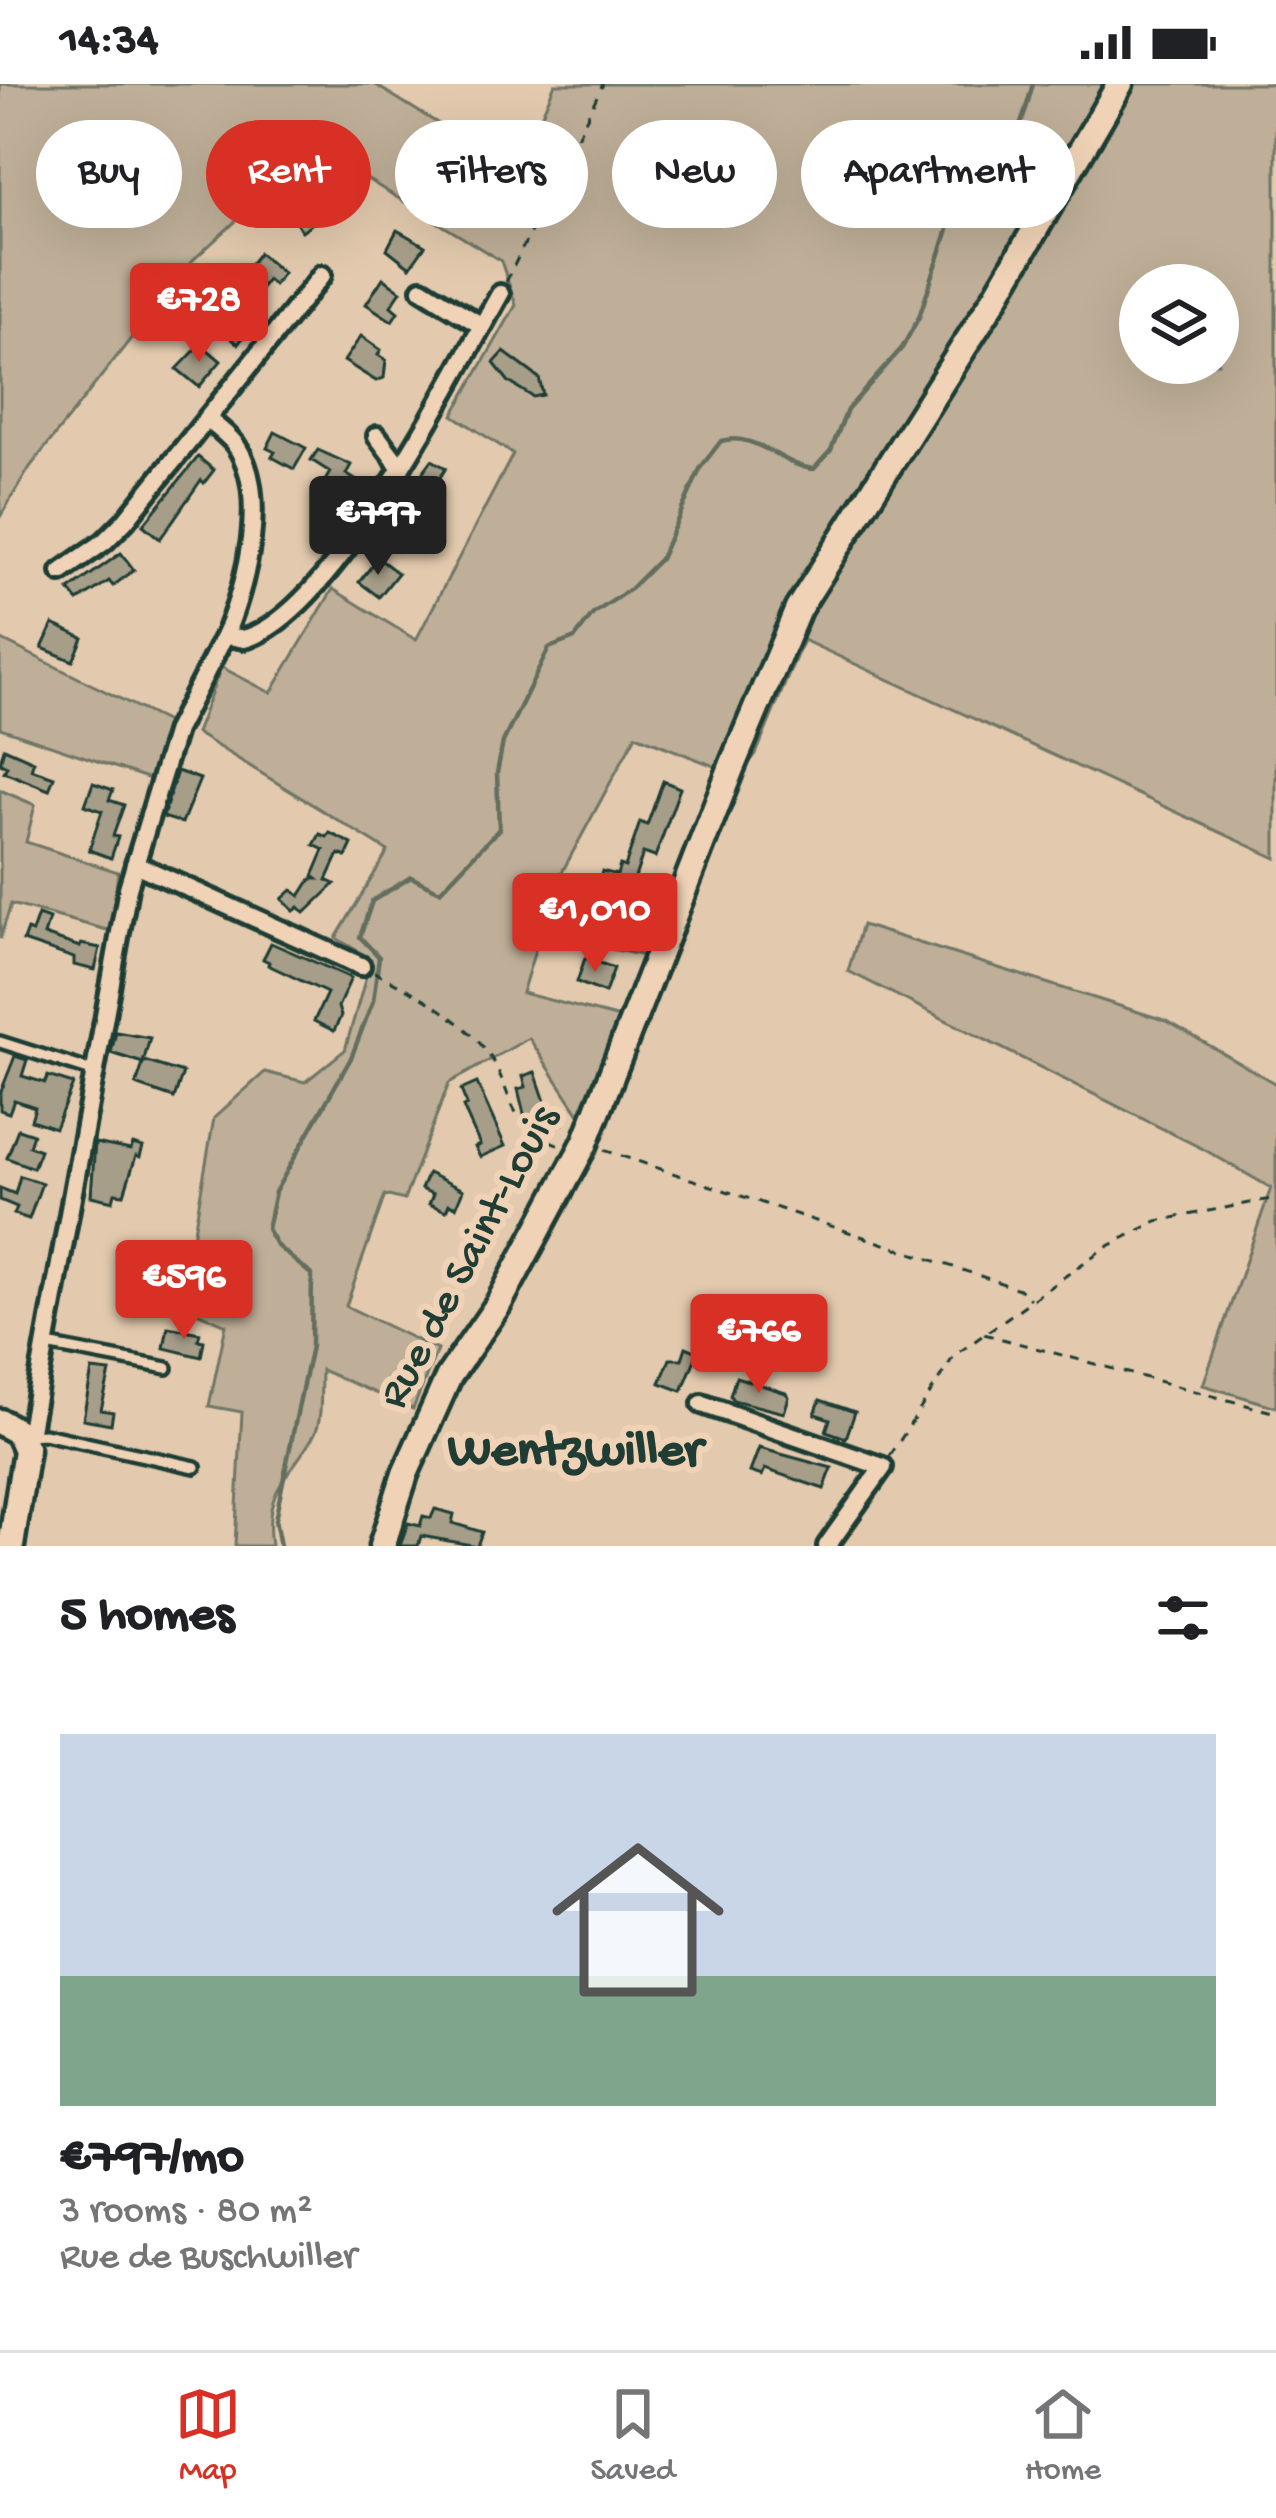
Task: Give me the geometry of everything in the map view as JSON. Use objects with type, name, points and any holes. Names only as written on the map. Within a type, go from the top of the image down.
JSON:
[{"type":"street","name":"Rue de Saint-Louis","points":[[382,1546],[400,1489],[448,1376],[498,1305],[584,1147],[798,609],[995,298],[1120,84]]},
{"type":"street","points":[[61,572],[113,534],[322,275]]},
{"type":"street","points":[[422,289],[482,326]]},
{"type":"street","points":[[225,635],[244,640],[280,620],[311,589],[401,468],[500,294]]},
{"type":"street","points":[[11,1546],[25,1436],[47,1345],[135,864],[184,710],[225,635],[246,567],[251,499],[239,452],[207,418]]},
{"type":"street","points":[[376,436],[401,468]]},
{"type":"street","points":[[135,864],[364,968]]},
{"type":"street","points":[[702,1404],[883,1467],[827,1546]]},
{"type":"street","points":[[0,1422],[25,1436]]},
{"type":"lane","points":[[0,1042],[94,1072]]},
{"type":"lane","points":[[47,1345],[166,1368]]},
{"type":"lane","points":[[25,1436],[44,1434],[195,1466]]},
{"type":"path","points":[[500,294],[603,84]]},
{"type":"path","points":[[364,968],[440,1011],[480,1042],[521,1124],[538,1136],[1019,1289],[1030,1300]]},
{"type":"path","points":[[883,1467],[948,1364],[982,1334],[1103,1249],[1157,1221],[1276,1198]]},
{"type":"path","points":[[982,1334],[1276,1413]]},
{"type":"shaded area","points":[[0,84],[374,84],[432,120],[395,120],[395,196],[371,182],[371,120],[206,120],[206,228],[228,228],[191,262],[30,467],[0,517]]},
{"type":"shaded area","points":[[555,84],[1276,84],[1276,858],[803,640],[756,754],[739,776],[636,735],[553,889],[659,925],[645,956],[540,934],[522,993],[620,1018],[579,1114],[529,1038],[449,1083],[404,1200],[385,1195],[346,1306],[437,1350],[413,1409],[321,1370],[317,1429],[274,1498],[271,1546],[235,1546],[242,1412],[209,1406],[226,1325],[181,1305],[214,1118],[265,1072],[305,1082],[345,1050],[371,959],[336,938],[388,851],[196,733],[221,667],[271,693],[333,589],[416,640],[513,454],[453,415],[516,305],[501,261],[447,228],[588,228],[588,120],[539,120]]},
{"type":"shaded area","points":[[0,639],[171,724],[150,779],[0,728]]},
{"type":"shaded area","points":[[0,790],[35,805],[26,842],[118,872],[111,931],[11,904],[0,939]]},
{"type":"shaded area","points":[[862,925],[1167,1021],[1276,1084],[1276,1407],[1203,1385],[1271,1188],[1205,1150],[848,971]]},
{"type":"building","points":[[397,230],[425,246],[410,267],[387,249]]},
{"type":"building","points":[[259,253],[283,273],[274,285],[267,280],[256,294],[238,279]]},
{"type":"building","points":[[383,278],[401,291],[391,306],[398,312],[392,321],[366,304]]},
{"type":"building","points":[[242,306],[258,319],[238,344],[215,325],[225,313],[232,318]]},
{"type":"building","points":[[361,336],[381,350],[378,355],[386,360],[384,378],[376,381],[344,361]]},
{"type":"building","points":[[201,344],[221,361],[199,387],[177,369]]},
{"type":"building","points":[[504,352],[539,378],[543,395],[533,397],[509,382],[494,363]]},
{"type":"building","points":[[275,432],[306,448],[294,469],[272,457],[275,452],[267,448]]},
{"type":"building","points":[[318,450],[351,465],[346,474],[357,481],[345,502],[321,488],[330,472],[311,460]]},
{"type":"building","points":[[198,457],[214,470],[204,483],[201,480],[160,539],[143,525]]},
{"type":"building","points":[[432,460],[446,468],[420,509],[404,498]]},
{"type":"building","points":[[121,553],[134,570],[113,586],[109,581],[78,601],[69,590]]},
{"type":"building","points":[[378,558],[398,573],[379,597],[359,582]]},
{"type":"building","points":[[53,624],[83,638],[73,661],[42,648]]},
{"type":"building","points":[[4,748],[34,761],[31,769],[54,777],[49,790],[4,772],[7,766],[0,763]]},
{"type":"building","points":[[177,771],[200,779],[182,823],[163,817]]},
{"type":"building","points":[[663,781],[680,788],[655,857],[643,853],[628,899],[598,889],[602,871],[617,875],[620,865],[625,867],[640,822],[647,825]]},
{"type":"building","points":[[93,783],[113,790],[109,800],[124,805],[111,858],[89,850],[102,811],[85,805]]},
{"type":"building","points":[[330,833],[352,844],[346,857],[339,854],[327,880],[335,884],[305,913],[299,907],[294,911],[282,899],[292,890],[300,896],[311,879],[317,879],[313,876],[324,850],[314,845],[320,834],[327,837]]},
{"type":"building","points":[[38,915],[49,919],[44,935],[100,948],[95,970],[23,941]]},
{"type":"building","points":[[271,943],[351,978],[334,1031],[314,1021],[327,993],[268,965],[263,959]]},
{"type":"building","points":[[585,958],[614,968],[605,993],[577,982]]},
{"type":"building","points":[[116,1032],[150,1038],[143,1063],[111,1053]]},
{"type":"building","points":[[15,1056],[27,1060],[22,1076],[45,1083],[48,1076],[73,1084],[55,1128],[31,1120],[35,1107],[14,1100],[9,1113],[0,1110],[0,1094]]},
{"type":"building","points":[[144,1061],[183,1073],[174,1098],[136,1085]]},
{"type":"building","points":[[535,1072],[550,1116],[526,1122],[518,1089],[526,1087],[523,1076]]},
{"type":"building","points":[[477,1083],[505,1146],[480,1157],[461,1090]]},
{"type":"building","points":[[561,1113],[563,1124],[552,1127],[550,1116]]},
{"type":"building","points":[[18,1129],[33,1134],[29,1146],[40,1150],[33,1168],[7,1158]]},
{"type":"building","points":[[95,1143],[131,1150],[133,1144],[143,1147],[124,1194],[115,1193],[113,1201],[91,1196]]},
{"type":"building","points":[[428,1173],[463,1190],[456,1207],[449,1204],[446,1211],[429,1204],[433,1194],[421,1189]]},
{"type":"building","points":[[20,1176],[42,1183],[29,1219],[14,1214],[17,1207],[0,1200],[0,1188],[15,1194]]},
{"type":"building","points":[[168,1327],[200,1333],[198,1340],[204,1341],[201,1357],[164,1348]]},
{"type":"building","points":[[686,1347],[698,1352],[682,1391],[660,1383],[670,1359],[682,1359]]},
{"type":"building","points":[[92,1370],[110,1372],[101,1410],[113,1412],[111,1424],[83,1419]]},
{"type":"building","points":[[736,1377],[786,1393],[784,1413],[733,1400]]},
{"type":"building","points":[[820,1400],[855,1412],[846,1438],[826,1431],[830,1419],[815,1414]]},
{"type":"building","points":[[759,1448],[832,1468],[824,1489],[765,1469],[762,1476],[750,1472]]},
{"type":"building","points":[[435,1509],[454,1514],[452,1523],[482,1532],[477,1546],[421,1536],[418,1546],[400,1546],[408,1523],[420,1526],[423,1516],[431,1518]]},
{"type":"waterway","points":[[280,1546],[275,1520],[311,1346],[312,1275],[277,1246],[267,1229],[275,1192],[351,1058],[373,1001],[379,957],[360,937],[372,901],[411,877],[440,891],[499,829],[497,773],[503,742],[549,648],[575,638],[593,614],[630,589],[660,559],[701,467],[721,441],[746,441],[814,469],[831,450],[847,410],[902,348],[919,317],[964,181],[977,164],[1015,136],[1033,84]]},
{"type":"district","name":"Wentzwiller","points":[[575,1454]]}]
